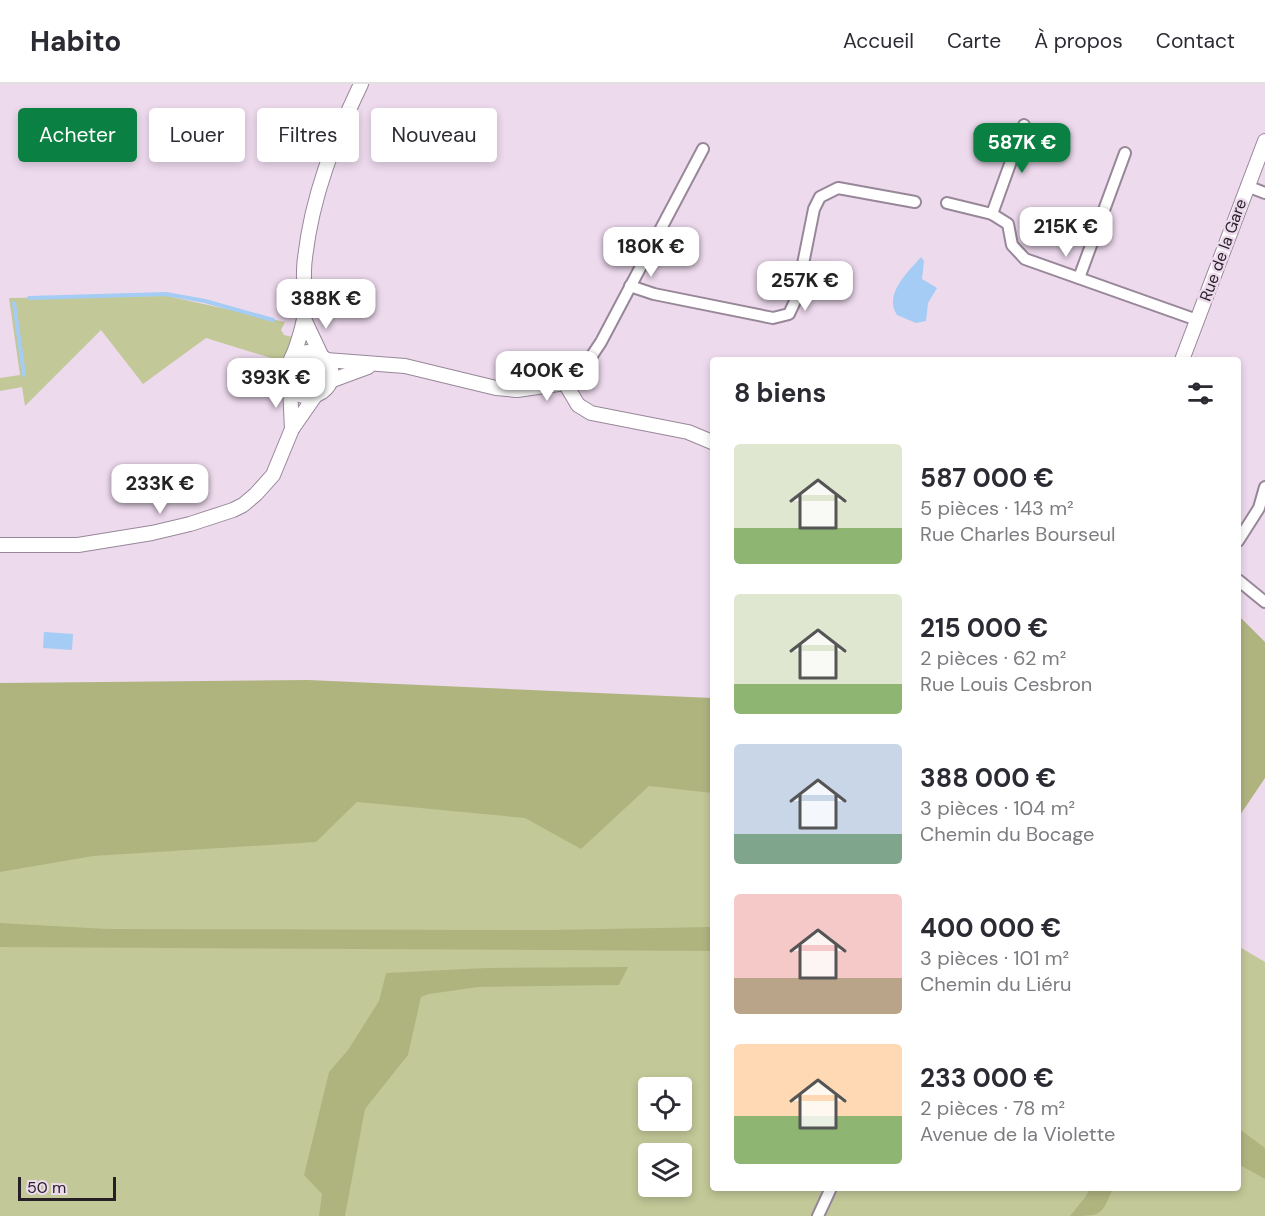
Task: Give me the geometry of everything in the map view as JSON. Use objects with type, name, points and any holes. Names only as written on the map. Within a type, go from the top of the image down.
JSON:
[{"type":"street","points":[[292,429],[290,388],[285,370],[293,357],[303,319],[304,259],[316,198],[332,146],[361,84]]},
{"type":"street","points":[[993,214],[1024,125]]},
{"type":"street","name":"Rue de la Gare","points":[[1183,357],[1265,141]]},
{"type":"street","points":[[293,357],[307,351],[323,357],[405,366],[495,388],[517,390],[565,383],[589,360],[601,342],[703,149]]},
{"type":"street","points":[[1079,278],[1125,153]]},
{"type":"street","points":[[1247,186],[1265,193]]},
{"type":"street","points":[[630,286],[654,294],[773,318],[789,314],[796,299],[814,209],[820,197],[838,188],[915,202]]},
{"type":"street","points":[[947,203],[993,214],[1008,224],[1012,245],[1025,259],[1197,320]]},
{"type":"street","points":[[0,545],[78,545],[152,533],[224,514],[243,506],[267,483],[277,468],[292,429],[315,396],[327,387],[330,381],[330,366],[303,319]]},
{"type":"street","points":[[330,381],[376,364]]},
{"type":"street","points":[[565,383],[578,405],[591,413],[688,432],[710,441]]},
{"type":"street","points":[[290,388],[301,395],[315,396]]},
{"type":"street","points":[[1241,537],[1262,509],[1265,487]]},
{"type":"street","points":[[1241,582],[1265,602]]},
{"type":"street","points":[[818,1216],[830,1191]]},
{"type":"green space","points":[[167,296],[285,322],[281,330],[284,335],[293,337],[279,368],[271,358],[206,338],[143,384],[101,330],[25,406],[22,387],[0,391],[0,378],[20,375],[9,298]]},
{"type":"green space","points":[[1241,618],[1265,642],[1265,778],[1241,814]]},
{"type":"green space","points":[[308,680],[710,698],[710,793],[649,786],[581,849],[525,818],[357,802],[316,842],[93,856],[0,872],[0,683]]},
{"type":"green space","points":[[0,704],[710,724],[710,1191],[1241,1191],[1241,948],[1265,962],[1265,1216],[0,1216]]},
{"type":"green space","points":[[0,923],[108,929],[549,930],[710,927],[710,951],[0,947]]},
{"type":"green space","points":[[628,967],[619,985],[478,987],[421,997],[408,1055],[365,1109],[345,1216],[319,1216],[322,1194],[304,1175],[329,1072],[348,1050],[379,1001],[386,973],[486,968]]},
{"type":"green space","points":[[1241,1130],[1265,1148],[1265,1179],[1241,1166]]},
{"type":"green space","points":[[1088,1191],[1112,1191],[1103,1209],[1095,1215],[1070,1216]]},
{"type":"water","points":[[921,257],[924,261],[922,279],[937,288],[928,303],[926,321],[916,323],[897,315],[893,299],[899,283]]},
{"type":"water","points":[[44,632],[73,634],[72,650],[43,648]]},
{"type":"waterway","points":[[29,298],[166,294],[205,301],[273,320]]},
{"type":"waterway","points":[[14,303],[24,375]]}]
